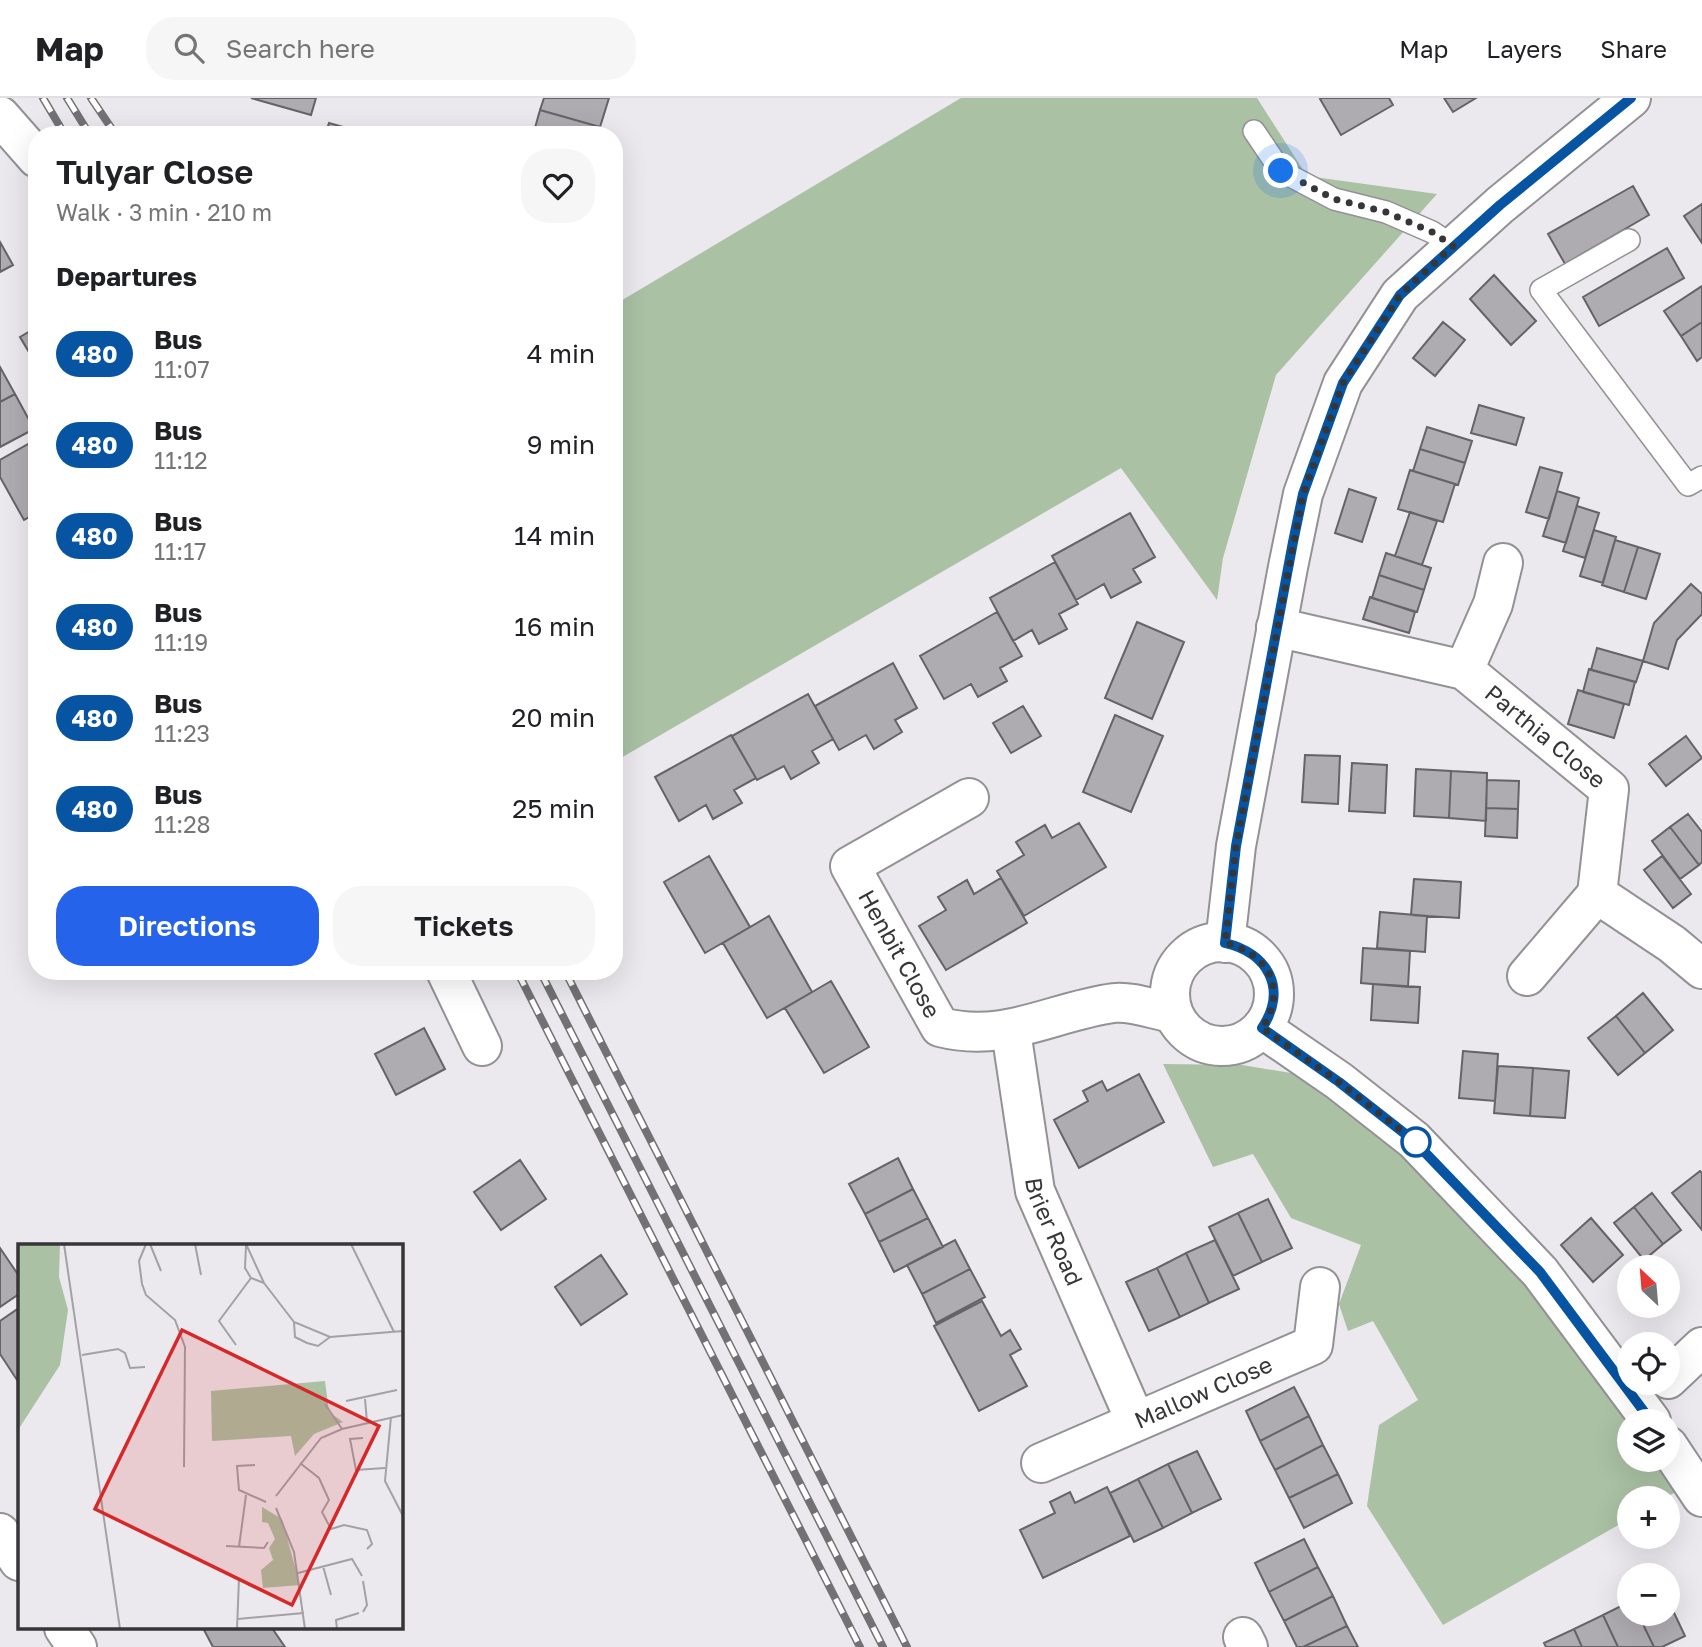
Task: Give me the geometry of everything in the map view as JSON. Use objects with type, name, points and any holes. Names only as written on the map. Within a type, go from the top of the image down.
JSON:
[{"type":"street","points":[[1225,943],[1236,846],[1303,494],[1343,383],[1400,295],[1613,104]]},
{"type":"street","points":[[0,116],[28,148]]},
{"type":"street","name":"Parthia Close","points":[[1464,670],[1493,604],[1503,563]]},
{"type":"street","name":"Parthia Close","points":[[1276,627],[1464,670],[1609,789],[1597,894]]},
{"type":"street","name":"Henbit Close","points":[[969,798],[850,866],[940,1027],[956,1031],[1011,1031],[1116,1003],[1173,1013]]},
{"type":"street","points":[[1527,976],[1597,894],[1672,944],[1702,968]]},
{"type":"street","points":[[1225,943],[1242,947],[1258,956],[1273,984],[1273,1003],[1262,1028],[1247,1040],[1230,1046],[1206,1044],[1190,1036],[1173,1013],[1170,995],[1179,965],[1199,948],[1225,943]]},
{"type":"street","points":[[450,980],[482,1046]]},
{"type":"street","points":[[1262,1028],[1339,1082],[1413,1140],[1656,1397],[1702,1347]]},
{"type":"street","name":"Brier Road","points":[[1011,1031],[1035,1191],[1135,1420]]},
{"type":"street","name":"Mallow Close","points":[[1041,1463],[1135,1420],[1314,1345],[1320,1287]]},
{"type":"street","points":[[1680,1464],[1702,1497]]},
{"type":"street","points":[[0,1533],[18,1560]]},
{"type":"street","points":[[65,1630],[77,1647]]},
{"type":"lane","points":[[1254,131],[1281,171],[1334,199],[1386,212],[1432,232],[1453,246]]},
{"type":"lane","points":[[1629,240],[1541,290],[1688,485],[1702,477]]},
{"type":"green space","points":[[961,98],[1257,98],[1307,176],[1437,194],[1276,375],[1223,558],[1217,600],[1121,468],[623,757],[623,300]]},
{"type":"green space","points":[[1163,1064],[1242,1065],[1339,1081],[1540,1272],[1622,1409],[1617,1409],[1617,1472],[1680,1472],[1692,1483],[1680,1490],[1680,1486],[1617,1486],[1617,1526],[1443,1625],[1367,1506],[1379,1425],[1418,1400],[1373,1321],[1348,1331],[1339,1304],[1361,1245],[1291,1218],[1253,1154],[1213,1167]]},
{"type":"building","points":[[251,98],[316,98],[311,115]]},
{"type":"building","points":[[544,98],[609,98],[600,126],[540,110]]},
{"type":"building","points":[[1389,98],[1393,105],[1341,135],[1320,99]]},
{"type":"building","points":[[1444,98],[1476,98],[1453,112]]},
{"type":"building","points":[[540,110],[596,126],[536,126]]},
{"type":"building","points":[[1633,186],[1649,215],[1565,264],[1548,234]]},
{"type":"building","points":[[1702,204],[1702,243],[1684,216]]},
{"type":"building","points":[[0,242],[13,265],[0,272]]},
{"type":"building","points":[[1667,248],[1684,278],[1599,326],[1583,297]]},
{"type":"building","points":[[1494,275],[1536,321],[1511,345],[1470,299]]},
{"type":"building","points":[[1702,286],[1702,322],[1681,336],[1664,311]]},
{"type":"building","points":[[1443,322],[1465,340],[1435,376],[1413,358]]},
{"type":"building","points":[[1702,322],[1702,357],[1697,361],[1681,336]]},
{"type":"building","points":[[28,332],[28,350],[20,337]]},
{"type":"building","points":[[0,367],[15,394],[0,402]]},
{"type":"building","points":[[15,394],[28,418],[28,432],[0,447],[0,402]]},
{"type":"building","points":[[1479,405],[1524,418],[1516,445],[1471,433]]},
{"type":"building","points":[[1427,427],[1472,441],[1465,463],[1420,449]]},
{"type":"building","points":[[28,444],[28,518],[24,520],[0,477],[0,460]]},
{"type":"building","points":[[1420,449],[1465,463],[1458,485],[1413,471]]},
{"type":"building","points":[[1540,467],[1562,473],[1549,519],[1526,512]]},
{"type":"building","points":[[1410,470],[1455,484],[1443,522],[1398,509]]},
{"type":"building","points":[[1349,489],[1376,498],[1362,542],[1335,533]]},
{"type":"building","points":[[1557,491],[1579,498],[1566,543],[1543,536]]},
{"type":"building","points":[[1577,506],[1599,513],[1585,558],[1563,551]]},
{"type":"building","points":[[1410,512],[1437,521],[1422,565],[1395,556]]},
{"type":"building","points":[[1130,513],[1155,557],[1133,569],[1141,582],[1111,598],[1104,584],[1076,600],[1052,556]]},
{"type":"building","points":[[1594,530],[1616,537],[1603,583],[1580,576]]},
{"type":"building","points":[[1615,540],[1638,547],[1624,592],[1602,585]]},
{"type":"building","points":[[1638,547],[1660,554],[1646,599],[1624,592]]},
{"type":"building","points":[[1386,553],[1431,568],[1424,590],[1379,575]]},
{"type":"building","points":[[1055,562],[1078,604],[1059,614],[1067,629],[1039,644],[1032,630],[1013,641],[990,598]]},
{"type":"building","points":[[1379,575],[1424,590],[1417,612],[1372,598]]},
{"type":"building","points":[[1691,584],[1702,594],[1702,614],[1677,640],[1668,669],[1643,661],[1654,623]]},
{"type":"building","points":[[1370,597],[1415,612],[1409,633],[1363,619]]},
{"type":"building","points":[[997,612],[1022,656],[1000,668],[1007,681],[978,697],[971,684],[944,699],[920,656]]},
{"type":"building","points":[[1137,622],[1184,642],[1152,719],[1105,698]]},
{"type":"building","points":[[1597,648],[1643,661],[1636,682],[1591,670]]},
{"type":"building","points":[[893,663],[917,708],[895,720],[902,732],[874,749],[866,735],[839,750],[815,706]]},
{"type":"building","points":[[1589,669],[1635,682],[1629,705],[1583,692]]},
{"type":"building","points":[[1578,690],[1624,704],[1614,738],[1568,724]]},
{"type":"building","points":[[808,694],[833,739],[812,751],[819,763],[791,779],[784,766],[757,780],[732,736]]},
{"type":"building","points":[[1023,706],[1041,736],[1011,753],[993,723]]},
{"type":"building","points":[[1115,715],[1163,736],[1131,812],[1083,792]]},
{"type":"building","points":[[731,735],[756,778],[734,790],[742,803],[713,819],[706,805],[679,821],[655,777]]},
{"type":"building","points":[[1686,736],[1702,758],[1666,786],[1649,764]]},
{"type":"building","points":[[1305,755],[1340,756],[1338,804],[1302,802]]},
{"type":"building","points":[[1352,763],[1387,765],[1385,813],[1349,811]]},
{"type":"building","points":[[1416,769],[1451,771],[1449,818],[1414,816]]},
{"type":"building","points":[[1451,771],[1487,773],[1486,821],[1449,818]]},
{"type":"building","points":[[1487,780],[1519,781],[1518,809],[1486,808]]},
{"type":"building","points":[[1486,808],[1518,809],[1517,838],[1485,836]]},
{"type":"building","points":[[1688,814],[1702,832],[1702,862],[1699,865],[1670,827]]},
{"type":"building","points":[[1079,823],[1106,867],[1024,916],[997,871],[1024,855],[1016,842],[1045,825],[1052,838]]},
{"type":"building","points":[[1670,827],[1699,865],[1680,879],[1652,841]]},
{"type":"building","points":[[709,856],[750,927],[705,953],[664,882]]},
{"type":"building","points":[[1662,856],[1691,894],[1673,908],[1644,870]]},
{"type":"building","points":[[1001,878],[1027,923],[946,970],[919,926],[946,910],[938,897],[967,880],[974,894]]},
{"type":"building","points":[[1414,879],[1461,882],[1459,918],[1411,915]]},
{"type":"building","points":[[1380,912],[1427,916],[1425,952],[1377,948]]},
{"type":"building","points":[[769,916],[812,992],[767,1018],[723,943]]},
{"type":"building","points":[[1363,948],[1410,951],[1408,987],[1361,983]]},
{"type":"building","points":[[831,981],[869,1047],[824,1073],[785,1008]]},
{"type":"building","points":[[1373,984],[1420,987],[1418,1023],[1371,1020]]},
{"type":"building","points":[[1643,993],[1673,1030],[1645,1053],[1616,1016]]},
{"type":"building","points":[[1616,1016],[1645,1053],[1618,1075],[1588,1038]]},
{"type":"building","points":[[424,1028],[445,1069],[396,1095],[375,1054]]},
{"type":"building","points":[[1463,1051],[1498,1054],[1495,1101],[1459,1098]]},
{"type":"building","points":[[1498,1066],[1533,1068],[1530,1116],[1494,1113]]},
{"type":"building","points":[[1533,1068],[1569,1071],[1565,1118],[1530,1116]]},
{"type":"building","points":[[1139,1074],[1164,1122],[1079,1168],[1054,1120],[1088,1101],[1083,1091],[1102,1081],[1107,1091]]},
{"type":"building","points":[[898,1158],[913,1189],[865,1214],[849,1184]]},
{"type":"building","points":[[520,1160],[546,1199],[501,1230],[474,1192]]},
{"type":"building","points":[[1700,1171],[1702,1173],[1702,1230],[1672,1193]]},
{"type":"building","points":[[913,1189],[928,1218],[879,1242],[865,1214]]},
{"type":"building","points":[[1652,1193],[1681,1230],[1663,1244],[1634,1207]]},
{"type":"building","points":[[1268,1199],[1292,1248],[1262,1262],[1238,1213]]},
{"type":"building","points":[[1634,1207],[1663,1244],[1650,1255],[1640,1255],[1614,1223]]},
{"type":"building","points":[[1238,1213],[1262,1262],[1233,1276],[1209,1227]]},
{"type":"building","points":[[928,1218],[943,1247],[894,1272],[879,1242]]},
{"type":"building","points":[[1591,1218],[1623,1255],[1617,1255],[1617,1260],[1593,1282],[1561,1245]]},
{"type":"building","points":[[955,1240],[970,1269],[922,1294],[907,1265]]},
{"type":"building","points":[[1215,1240],[1239,1289],[1209,1303],[1186,1253]]},
{"type":"building","points":[[0,1248],[18,1275],[18,1295],[0,1307]]},
{"type":"building","points":[[1186,1253],[1209,1303],[1180,1317],[1157,1268]]},
{"type":"building","points":[[601,1255],[627,1294],[581,1325],[555,1287]]},
{"type":"building","points":[[1157,1268],[1180,1317],[1149,1331],[1126,1282]]},
{"type":"building","points":[[970,1269],[985,1297],[936,1323],[922,1294]]},
{"type":"building","points":[[982,1301],[1001,1336],[1010,1330],[1021,1349],[1010,1355],[1027,1386],[979,1411],[934,1326]]},
{"type":"building","points":[[18,1309],[18,1381],[0,1354],[0,1321]]},
{"type":"building","points":[[1294,1387],[1309,1416],[1260,1441],[1246,1411]]},
{"type":"building","points":[[1309,1416],[1323,1445],[1275,1470],[1260,1441]]},
{"type":"building","points":[[1323,1445],[1338,1474],[1289,1498],[1275,1470]]},
{"type":"building","points":[[1197,1451],[1221,1499],[1192,1513],[1168,1464]]},
{"type":"building","points":[[1168,1464],[1192,1513],[1163,1528],[1138,1479]]},
{"type":"building","points":[[1338,1474],[1352,1503],[1304,1528],[1289,1498]]},
{"type":"building","points":[[1138,1479],[1163,1528],[1134,1542],[1110,1493]]},
{"type":"building","points":[[1107,1487],[1130,1536],[1043,1578],[1020,1530],[1055,1513],[1050,1502],[1070,1492],[1075,1503]]},
{"type":"building","points":[[1304,1539],[1318,1567],[1269,1592],[1255,1563]]},
{"type":"building","points":[[1318,1567],[1333,1596],[1284,1621],[1269,1592]]},
{"type":"building","points":[[1333,1596],[1347,1626],[1303,1647],[1297,1647],[1284,1621]]},
{"type":"building","points":[[1617,1608],[1617,1626],[1644,1626],[1654,1647],[1618,1647],[1603,1615]]},
{"type":"building","points":[[1603,1615],[1618,1647],[1582,1647],[1574,1629]]},
{"type":"building","points":[[1680,1625],[1685,1636],[1662,1647],[1654,1647],[1644,1626]]},
{"type":"building","points":[[1347,1626],[1358,1647],[1303,1647]]},
{"type":"building","points":[[1574,1629],[1582,1647],[1546,1647],[1544,1643]]},
{"type":"building","points":[[204,1630],[273,1630],[285,1647],[213,1647]]},
{"type":"railway","points":[[43,98],[60,126]]},
{"type":"railway","points":[[67,98],[84,126]]},
{"type":"railway","points":[[91,98],[110,126]]},
{"type":"railway","points":[[522,980],[860,1647]]},
{"type":"railway","points":[[545,980],[883,1647]]},
{"type":"railway","points":[[570,980],[907,1647]]},
{"type":"bus line","name":"480","points":[[1631,98],[1500,205],[1400,295],[1343,383],[1303,494],[1236,846],[1225,943],[1242,947],[1258,956],[1273,984],[1273,1003],[1268,1020],[1262,1028],[1339,1082],[1413,1140],[1540,1272],[1642,1409]]},
{"type":"route","points":[[1281,171],[1334,199],[1386,212],[1432,232],[1453,246],[1400,295],[1343,383],[1303,494],[1236,846],[1225,943],[1242,947],[1258,956],[1273,984],[1273,1003],[1268,1020],[1262,1028],[1339,1082],[1416,1142]]}]
